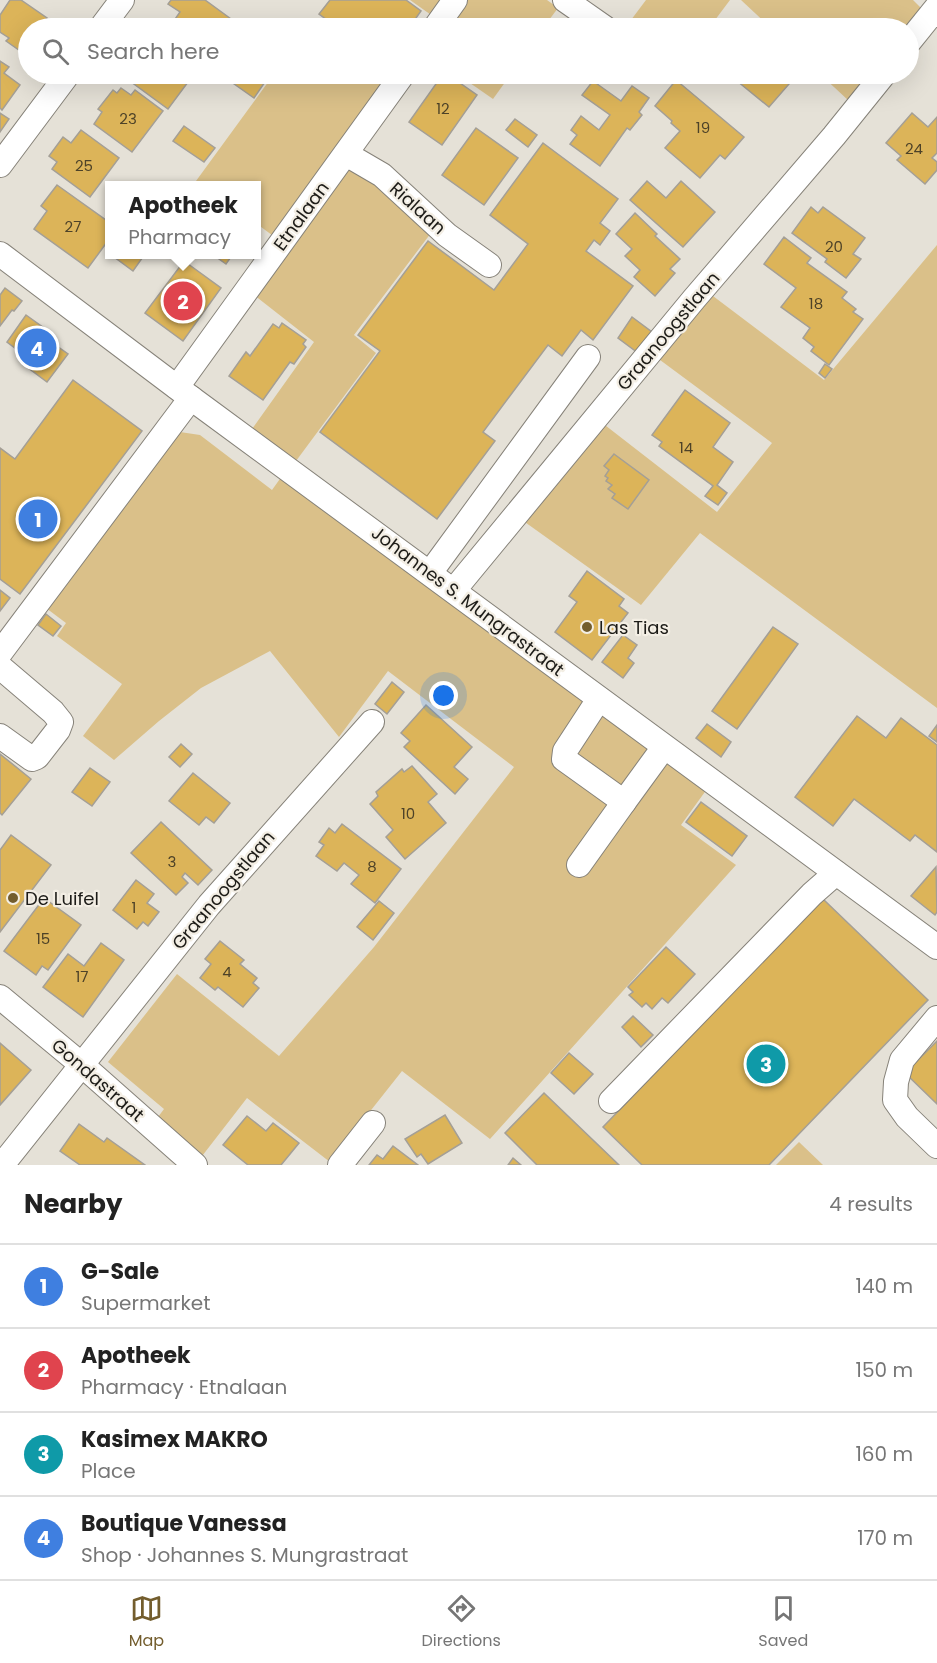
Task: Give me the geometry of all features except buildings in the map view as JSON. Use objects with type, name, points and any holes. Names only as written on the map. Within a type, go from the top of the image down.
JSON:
[{"type":"street","points":[[108,18],[122,0]]},
{"type":"street","points":[[442,18],[455,0]]},
{"type":"street","points":[[565,0],[591,18]]},
{"type":"street","points":[[919,30],[937,7]]},
{"type":"street","points":[[0,165],[61,84]]},
{"type":"street","name":"Etnalaan","points":[[0,653],[184,392],[396,84]]},
{"type":"street","name":"Graanoogstlaan","points":[[454,590],[876,84]]},
{"type":"street","name":"Rialaan","points":[[346,154],[382,175],[447,235],[489,266]]},
{"type":"street","name":"Johannes S. Mungrastraat","points":[[0,254],[937,947]]},
{"type":"street","points":[[430,573],[588,357]]},
{"type":"street","points":[[0,667],[53,712],[61,722],[58,730],[37,757],[32,759],[0,736]]},
{"type":"street","points":[[599,699],[565,751],[564,759],[624,802]]},
{"type":"street","name":"Graanoogstlaan","points":[[2,1165],[209,905],[372,722]]},
{"type":"street","points":[[579,865],[664,747]]},
{"type":"street","points":[[611,1101],[812,894],[836,873]]},
{"type":"street","name":"Gondastraat","points":[[0,997],[82,1065],[195,1165]]},
{"type":"street","points":[[937,1018],[902,1060],[896,1082],[895,1100],[907,1117],[937,1146]]},
{"type":"street","points":[[340,1165],[373,1123]]},
{"type":"shaded area","points":[[410,0],[446,0],[434,17]]},
{"type":"shaded area","points":[[463,0],[547,0],[558,8],[550,18],[450,18]]},
{"type":"shaded area","points":[[646,0],[730,0],[716,18],[632,18]]},
{"type":"shaded area","points":[[741,0],[913,0],[922,9],[915,18],[760,18]]},
{"type":"shaded area","points":[[267,84],[382,84],[276,238],[261,227],[261,181],[196,181]]},
{"type":"shaded area","points":[[471,84],[504,84],[493,99]]},
{"type":"shaded area","points":[[831,84],[863,84],[849,101]]},
{"type":"shaded area","points":[[348,166],[362,167],[431,233],[354,335],[376,353],[296,461],[252,429],[314,342],[254,295]]},
{"type":"shaded area","points":[[937,245],[937,708],[700,533],[641,605],[522,520],[601,422],[717,512],[772,443],[656,357],[709,293],[824,380]]},
{"type":"shaded area","points":[[180,432],[200,435],[272,490],[282,476],[707,789],[681,825],[736,865],[490,1139],[402,1071],[330,1162],[247,1098],[199,1160],[155,1121],[164,1109],[108,1062],[177,974],[279,1056],[374,947],[514,767],[388,671],[339,737],[270,651],[201,688],[114,760],[83,736],[122,684],[57,636],[66,623],[46,608]]},
{"type":"shaded area","points":[[799,1142],[823,1165],[776,1165]]},
{"type":"place","name":"Apotheek","points":[[183,301]]},
{"type":"place","name":"Boutique Vanessa","points":[[37,348]]},
{"type":"place","name":"G-Sale","points":[[38,519]]},
{"type":"place","name":"Las Tias","points":[[587,627]]},
{"type":"place","name":"De Luifel","points":[[13,898]]},
{"type":"place","name":"Kasimex MAKRO","points":[[766,1064]]}]
